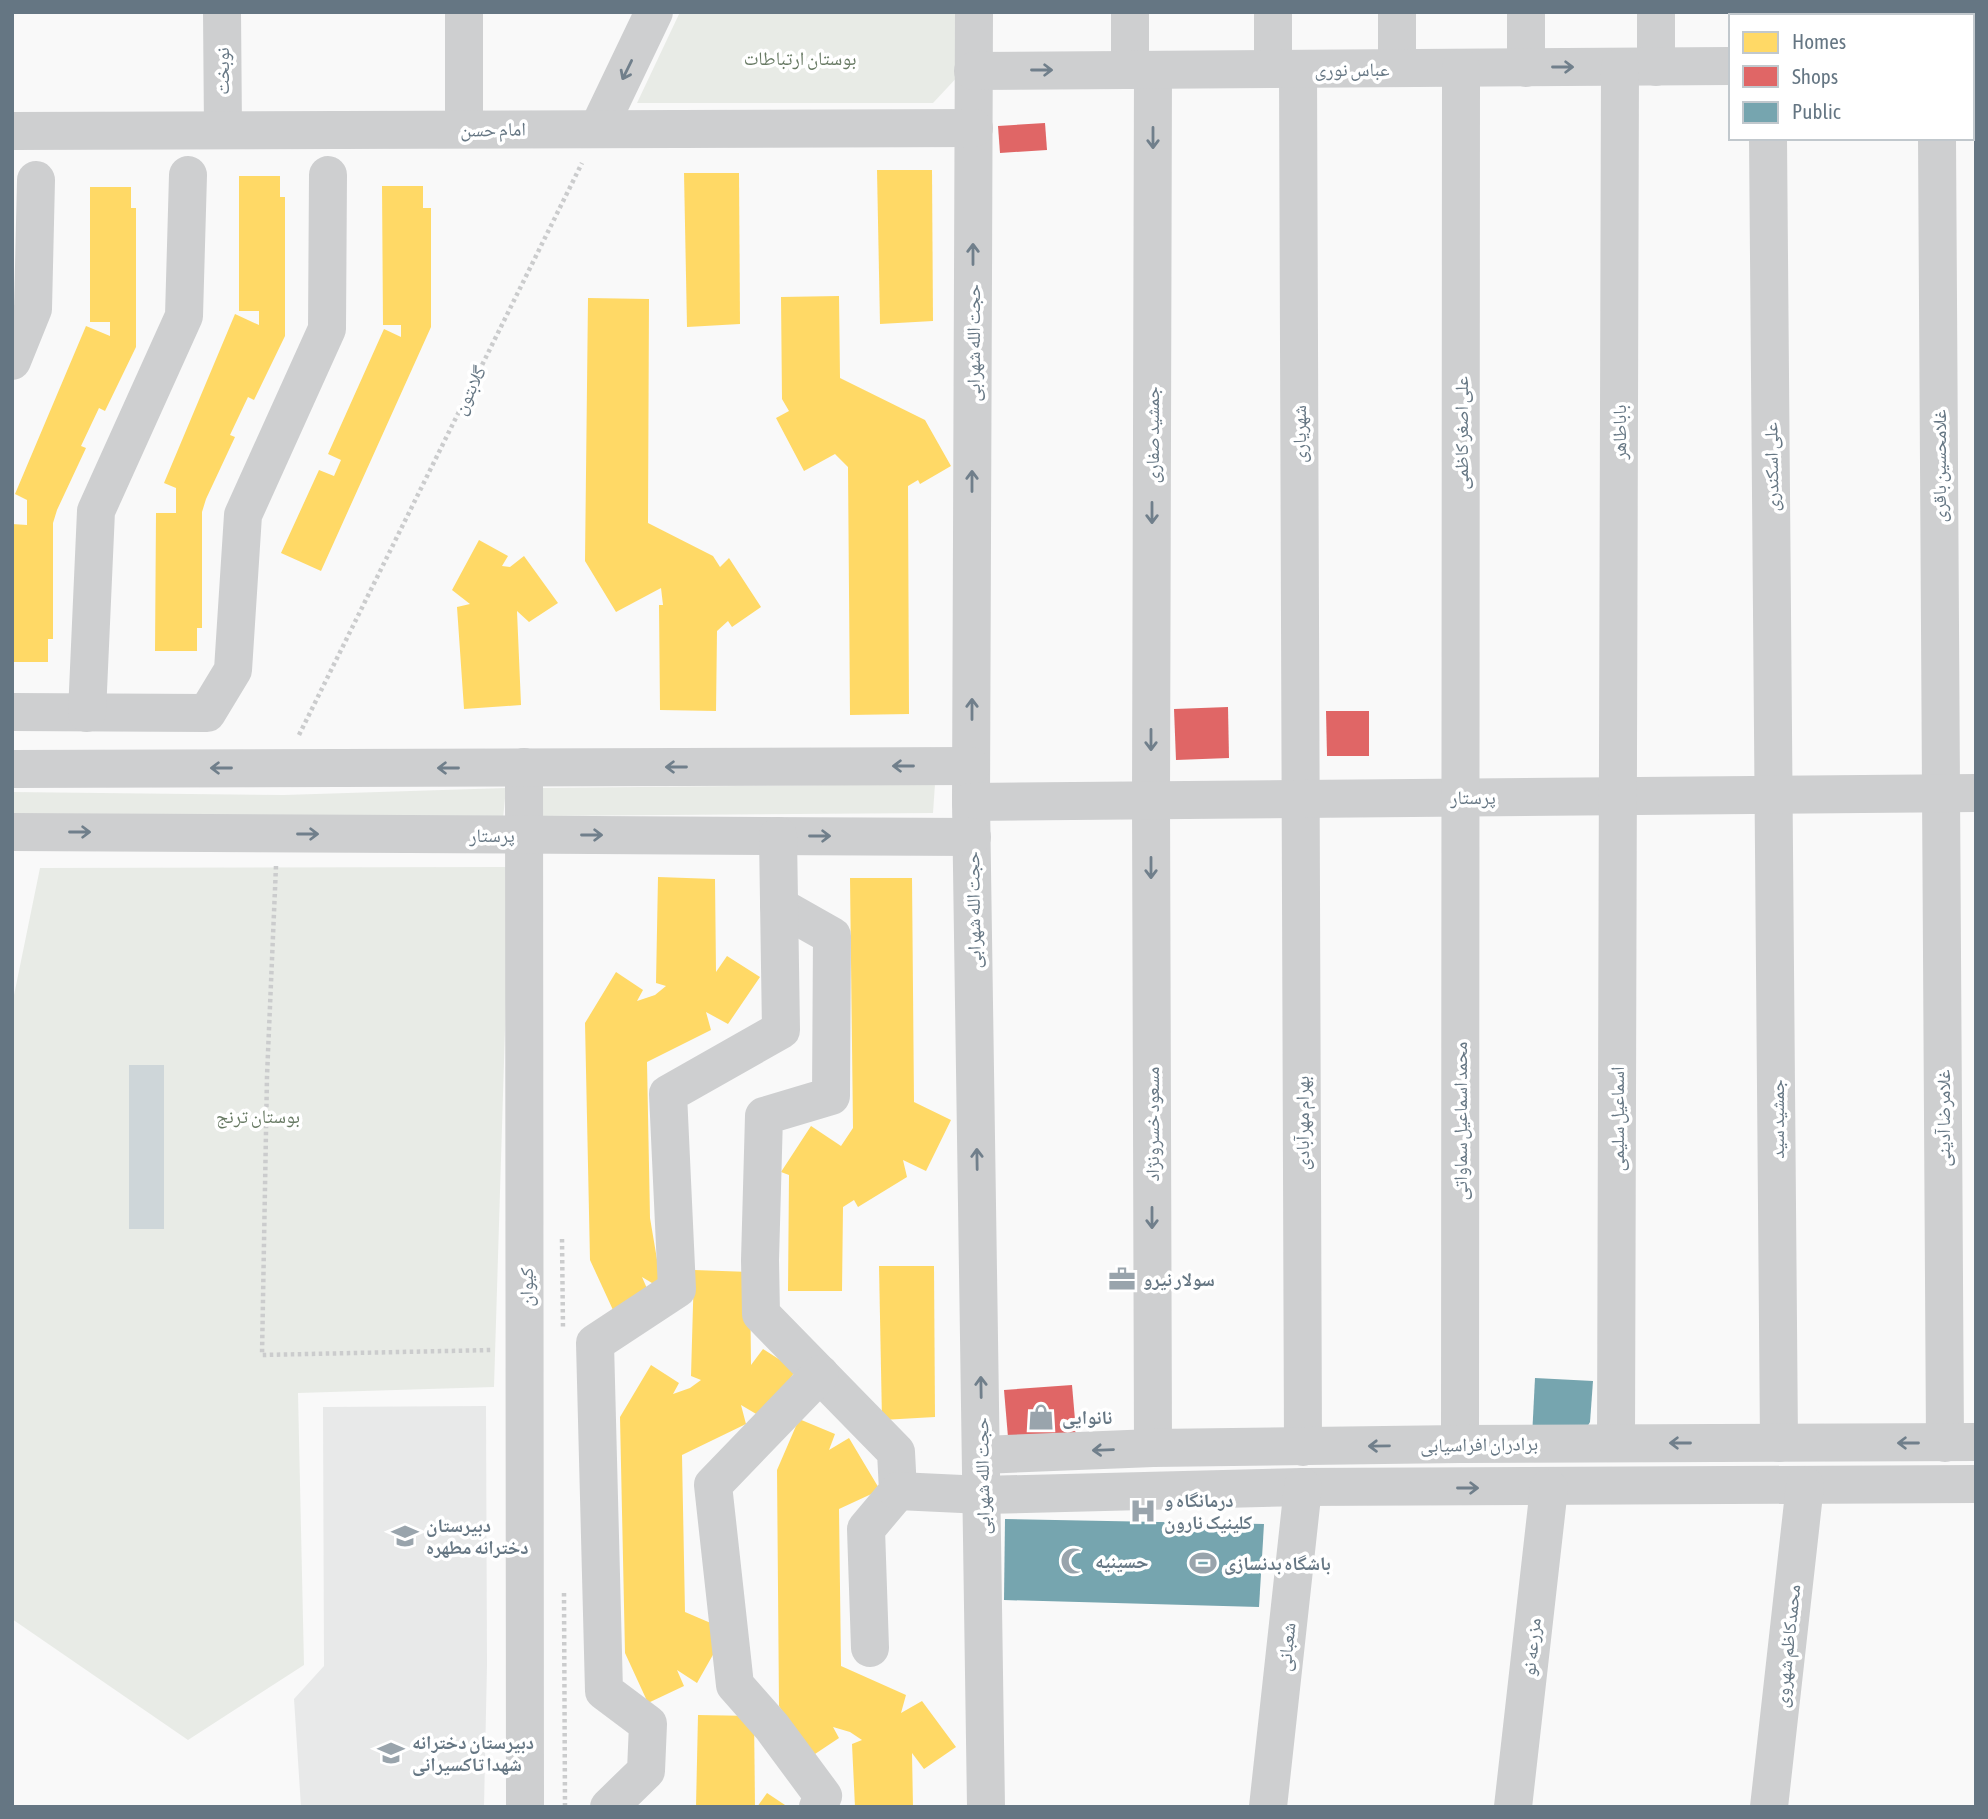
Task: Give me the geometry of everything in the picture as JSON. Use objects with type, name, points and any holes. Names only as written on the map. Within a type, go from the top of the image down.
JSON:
[{"type":"street","name":"نوبخت","points":[[222,12],[223,130]]},
{"type":"street","points":[[464,12],[464,129]]},
{"type":"street","points":[[599,127],[654,12]]},
{"type":"street","name":"حجت الله شهرابی","points":[[974,12],[971,801],[986,1807]]},
{"type":"street","name":"جمشید صفاری","points":[[1130,12],[1141,70],[1151,800]]},
{"type":"street","name":"شهریاری","points":[[1273,12],[1286,69],[1301,799]]},
{"type":"street","points":[[1397,12],[1397,68]]},
{"type":"street","points":[[1526,12],[1526,68]]},
{"type":"street","name":"باباطاهر","points":[[1618,796],[1638,67],[1656,12]]},
{"type":"street","name":"عباس نوری","points":[[974,71],[1729,66]]},
{"type":"street","name":"علی اصغر کاظمی","points":[[1461,68],[1461,797]]},
{"type":"street","name":"امام حسن","points":[[12,131],[599,127],[974,128]]},
{"type":"street","name":"علی اسکندری","points":[[1768,140],[1774,795]]},
{"type":"street","name":"غلامحسین باقری","points":[[1937,140],[1959,793]]},
{"type":"street","points":[[88,713],[96,511],[184,316],[188,174]]},
{"type":"street","points":[[12,712],[207,713],[233,670],[243,515],[327,329],[328,175]]},
{"type":"street","points":[[12,361],[33,309],[36,180]]},
{"type":"street","name":"پرستار","points":[[12,769],[524,767],[971,801],[1959,793]]},
{"type":"street","name":"کیوان","points":[[524,767],[525,1807]]},
{"type":"street","name":"غلامرضا آدینی","points":[[1959,793],[1960,1443]]},
{"type":"street","name":"جمشید سید","points":[[1774,795],[1779,1443]]},
{"type":"street","name":"اسماعیل سلیمی","points":[[1616,1443],[1618,796]]},
{"type":"street","name":"محمد اسماعیل سماواتی","points":[[1460,1444],[1461,797]]},
{"type":"street","name":"بهرام مهرآبادی","points":[[1301,799],[1303,1447]]},
{"type":"street","name":"مسعود خسرونژاد","points":[[1151,800],[1153,1448]]},
{"type":"street","name":"پرستار","points":[[12,832],[778,836],[971,801]]},
{"type":"street","points":[[609,1807],[646,1771],[648,1724],[604,1691],[595,1343],[677,1289],[668,1094],[781,1030],[778,836]]},
{"type":"street","points":[[779,906],[832,936],[831,1096],[764,1116],[761,1314],[895,1452],[898,1491],[866,1529],[870,1648]]},
{"type":"street","points":[[817,1807],[823,1796],[772,1727],[735,1685],[713,1485],[820,1374]]},
{"type":"street","name":"برادران افراسیابی","points":[[982,1455],[1153,1448],[1460,1444],[1960,1443]]},
{"type":"street","points":[[898,1491],[983,1495],[1303,1487],[1976,1484]]},
{"type":"street","name":"محمدکاظم شهروی","points":[[1769,1807],[1805,1485]]},
{"type":"street","name":"شعبانی","points":[[1268,1807],[1303,1487]]},
{"type":"street","name":"مزرعه نو","points":[[1513,1807],[1549,1488]]},
{"type":"path","name":"گلابتون","points":[[283,768],[599,127]]},
{"type":"path","points":[[277,833],[267,1076],[262,1355],[526,1349]]},
{"type":"path","points":[[562,1236],[562,1333]]},
{"type":"path","points":[[564,1584],[565,1807]]},
{"type":"shaded area","points":[[129,1065],[164,1065],[164,1229],[129,1229]]},
{"type":"shaded area","name":"دبیرستان دخترانه مطهره","points":[[486,1406],[487,1665],[484,1807],[301,1807],[294,1699],[324,1666],[323,1407]]},
{"type":"green space","name":"بوستان ارتباطات","points":[[680,12],[962,12],[962,72],[933,103],[637,103]]},
{"type":"green space","points":[[935,784],[933,813],[542,816],[542,788]]},
{"type":"green space","points":[[506,788],[503,819],[12,819],[12,792],[284,795]]},
{"type":"green space","name":"بوستان ترنج","points":[[510,867],[494,1387],[298,1393],[304,1665],[188,1740],[12,1619],[12,1005],[40,868]]},
{"type":"building: Homes","points":[[877,170],[932,170],[933,321],[880,324]]},
{"type":"building: Homes","points":[[684,173],[739,173],[740,324],[687,327]]},
{"type":"building: Homes","points":[[239,176],[280,176],[280,197],[285,197],[285,336],[254,400],[248,397],[230,435],[235,437],[202,512],[202,628],[197,628],[197,651],[155,651],[156,513],[176,513],[176,488],[164,483],[235,314],[259,325],[259,311],[239,311]]},
{"type":"building: Homes","points":[[382,186],[423,186],[423,208],[431,208],[431,327],[321,571],[281,553],[319,470],[334,476],[341,460],[328,454],[384,329],[401,337],[401,325],[383,325]]},
{"type":"building: Homes","points":[[90,187],[131,187],[131,208],[136,208],[136,347],[105,411],[99,408],[81,446],[86,448],[53,523],[53,639],[48,639],[48,662],[12,662],[12,524],[27,525],[27,500],[15,494],[86,326],[110,336],[110,322],[90,322]]},
{"type":"building: Homes","points":[[839,296],[840,378],[925,420],[951,466],[920,484],[918,480],[908,486],[909,714],[850,715],[848,467],[835,454],[804,471],[776,418],[789,411],[782,399],[781,297]]},
{"type":"building: Homes","points":[[588,298],[649,299],[648,523],[713,556],[720,567],[729,558],[761,607],[732,627],[728,621],[717,631],[716,711],[660,710],[659,605],[663,605],[661,588],[616,612],[585,561]]},
{"type":"building: Homes","points":[[479,540],[508,556],[502,566],[510,567],[524,556],[558,603],[529,622],[517,611],[521,705],[464,709],[457,607],[470,604],[452,590]]},
{"type":"building: Homes","points":[[658,877],[715,879],[716,972],[727,956],[760,977],[728,1024],[706,1012],[711,1030],[647,1062],[650,1218],[662,1289],[642,1277],[649,1293],[613,1310],[590,1260],[585,1023],[616,972],[643,990],[637,1001],[655,995],[666,986],[656,983]]},
{"type":"building: Homes","points":[[850,878],[912,878],[914,1102],[951,1120],[926,1171],[903,1160],[907,1177],[858,1207],[854,1200],[843,1207],[842,1291],[788,1291],[789,1175],[781,1172],[811,1126],[841,1146],[853,1128]]},
{"type":"building: Homes","points":[[879,1266],[934,1266],[935,1417],[882,1420]]},
{"type":"building: Homes","points":[[694,1270],[750,1272],[751,1365],[763,1349],[796,1370],[763,1418],[741,1405],[746,1424],[682,1455],[685,1612],[727,1630],[697,1683],[677,1670],[684,1686],[648,1703],[625,1653],[620,1417],[651,1365],[679,1383],[673,1394],[690,1388],[701,1380],[691,1376]]},
{"type":"building: Homes","points":[[799,1419],[835,1434],[829,1450],[849,1438],[880,1490],[839,1509],[841,1666],[906,1695],[901,1713],[922,1701],[956,1747],[924,1769],[912,1753],[913,1807],[855,1807],[852,1744],[862,1740],[850,1732],[833,1727],[839,1738],[812,1756],[779,1706],[777,1470]]},
{"type":"building: Homes","points":[[698,1715],[754,1716],[755,1807],[696,1807]]},
{"type":"building: Homes","points":[[767,1793],[788,1807],[757,1807]]},
{"type":"building: Shops","points":[[1045,123],[1047,150],[1000,153],[998,126]]},
{"type":"building: Shops","points":[[1228,707],[1229,758],[1176,760],[1174,709]]},
{"type":"building: Shops","points":[[1326,711],[1369,711],[1369,756],[1327,756]]},
{"type":"building: Shops","name":"نانوایی","points":[[1072,1385],[1077,1443],[1009,1449],[1004,1390]]},
{"type":"building: Public","points":[[1535,1378],[1593,1381],[1590,1422],[1580,1439],[1532,1437]]},
{"type":"building: Public","points":[[1005,1519],[1264,1524],[1259,1607],[1004,1600]]},
{"type":"place","name":"سولار نیرو","points":[[1122,1279]]},
{"type":"place","name":"نانوایی","points":[[1041,1417]]},
{"type":"place","name":"درمانگاه و کلینیک نارون","points":[[1143,1511]]},
{"type":"place","name":"دبیرستان دخترانه مطهره","points":[[405,1536]]},
{"type":"place","name":"حسینیه","points":[[1074,1561]]},
{"type":"place","name":"باشگاه بدنسازی","points":[[1203,1563]]},
{"type":"place","name":"دبیرستان دخترانه شهدا تاکسیرانی","points":[[391,1753]]}]
